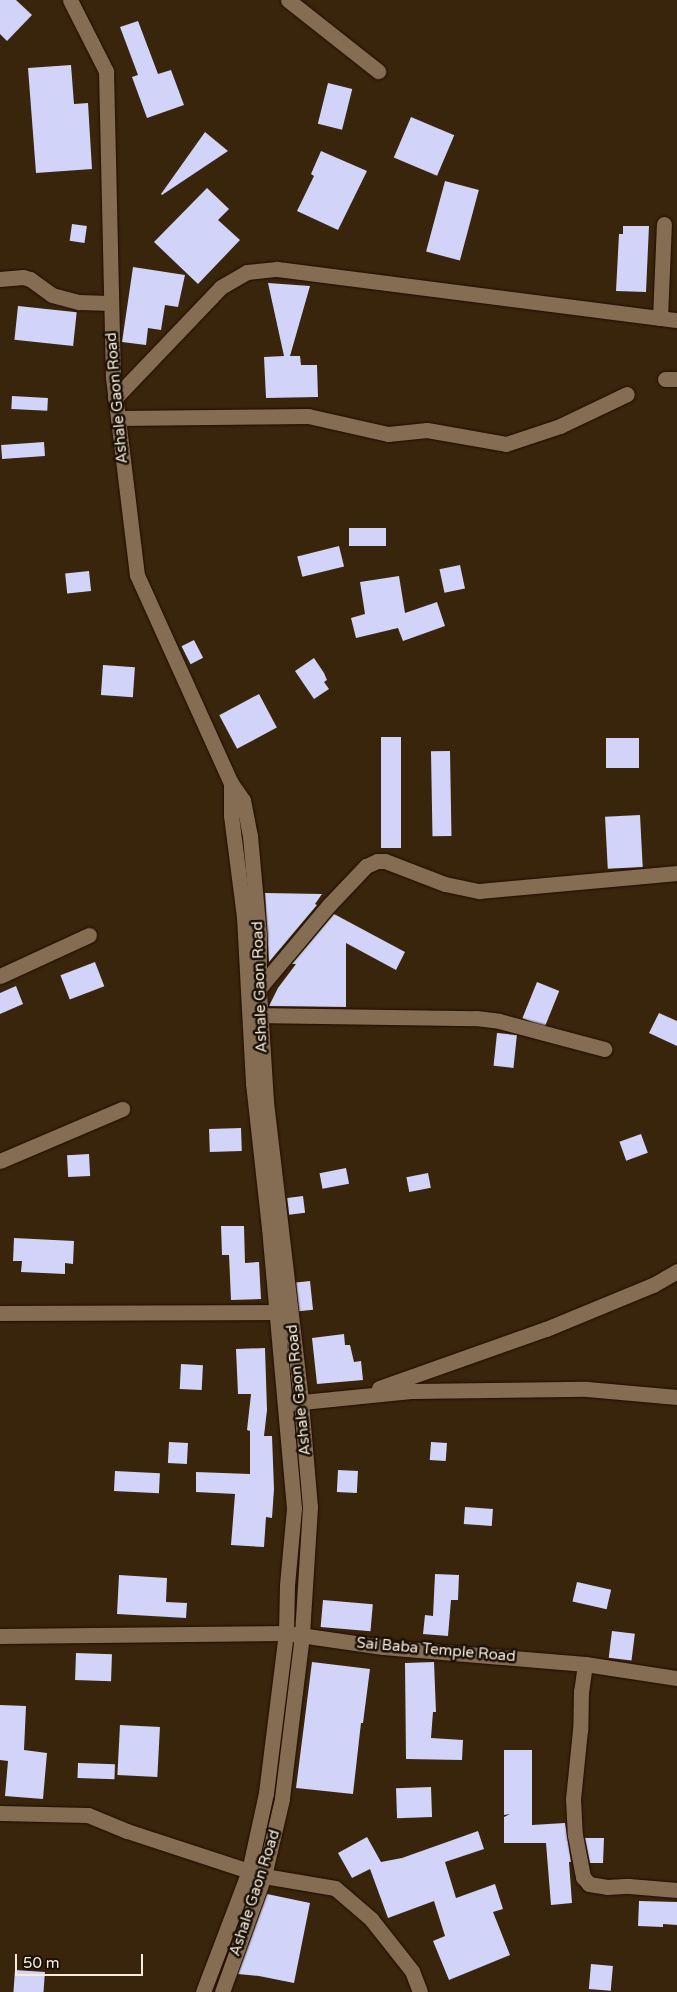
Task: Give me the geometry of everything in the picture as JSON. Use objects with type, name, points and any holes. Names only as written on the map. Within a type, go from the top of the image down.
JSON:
[{"type":"street","name":"Ashale Gaon Road","points":[[70,0],[106,71],[110,303],[115,398],[137,575],[231,782],[243,800],[250,836],[259,934],[254,993],[252,1083],[284,1312],[301,1402],[310,1507],[302,1635],[282,1799],[256,1874],[222,1992]]},
{"type":"street","points":[[288,0],[378,71]]},
{"type":"street","points":[[660,318],[664,224]]},
{"type":"street","points":[[115,398],[221,287],[248,272],[277,269],[677,320]]},
{"type":"street","points":[[0,279],[22,277],[30,279],[52,295],[79,302],[110,303]]},
{"type":"street","points":[[118,418],[308,416],[388,434],[427,430],[506,444],[560,426],[627,394]]},
{"type":"street","points":[[254,993],[329,905],[366,866],[377,861],[386,861],[445,884],[479,891],[677,874]]},
{"type":"street","points":[[0,976],[89,935]]},
{"type":"street","points":[[255,1015],[476,1018],[499,1022],[604,1049]]},
{"type":"street","points":[[0,1161],[122,1109]]},
{"type":"street","points":[[357,1396],[546,1328],[653,1285],[677,1271]]},
{"type":"street","name":"Ashale Gaon Road","points":[[203,1992],[256,1874],[286,1633],[287,1586],[294,1508],[284,1403],[284,1312]]},
{"type":"street","points":[[0,1314],[284,1312]]},
{"type":"street","points":[[284,1403],[413,1391],[587,1389],[677,1397]]},
{"type":"street","points":[[294,1508],[310,1507]]},
{"type":"street","name":"Sai Baba Temple Road","points":[[0,1636],[286,1633],[383,1647],[585,1664],[677,1678]]},
{"type":"street","points":[[585,1664],[581,1692],[580,1730],[573,1800],[575,1835],[583,1877],[589,1884],[607,1887],[629,1886],[677,1890]]},
{"type":"street","points":[[0,1813],[88,1815],[127,1831],[256,1874],[335,1888],[371,1919],[412,1971],[420,1992]]},
{"type":"building","points":[[0,0],[16,0],[32,15],[7,41],[0,34]]},
{"type":"building","points":[[138,21],[158,74],[171,70],[184,105],[147,118],[132,77],[138,75],[120,27]]},
{"type":"building","points":[[71,65],[74,104],[88,103],[92,169],[36,173],[28,68]]},
{"type":"building","points":[[328,83],[352,89],[342,130],[318,124]]},
{"type":"building","points":[[411,117],[454,135],[437,176],[394,158]]},
{"type":"building","points":[[205,132],[228,151],[162,195],[161,194]]},
{"type":"building","points":[[321,151],[367,171],[338,230],[297,211],[314,176],[311,174]]},
{"type":"building","points":[[445,181],[479,190],[460,261],[426,252]]},
{"type":"building","points":[[207,188],[229,209],[218,220],[240,240],[198,284],[154,242]]},
{"type":"building","points":[[72,224],[87,226],[84,243],[70,241]]},
{"type":"building","points":[[623,226],[649,226],[646,292],[616,291],[619,234],[623,234]]},
{"type":"building","points":[[133,267],[185,275],[178,307],[165,305],[161,330],[148,328],[146,345],[122,342]]},
{"type":"building","points":[[268,283],[310,286],[290,356],[300,356],[301,365],[317,365],[318,397],[266,398],[264,357],[284,356]]},
{"type":"building","points":[[18,306],[77,312],[73,346],[14,340]]},
{"type":"building","points":[[12,396],[48,398],[47,411],[11,409]]},
{"type":"building","points":[[44,442],[45,456],[2,459],[1,445]]},
{"type":"building","points":[[349,528],[386,528],[386,546],[349,546]]},
{"type":"building","points":[[339,546],[344,566],[302,577],[297,556]]},
{"type":"building","points":[[460,565],[465,588],[444,593],[439,569]]},
{"type":"building","points":[[89,571],[91,591],[67,593],[65,574]]},
{"type":"building","points":[[399,576],[405,613],[437,602],[445,626],[403,641],[398,628],[356,638],[351,618],[365,614],[360,582]]},
{"type":"building","points":[[194,640],[203,658],[191,664],[182,646]]},
{"type":"building","points":[[314,658],[324,673],[327,680],[324,682],[329,689],[314,699],[295,671]]},
{"type":"building","points":[[103,665],[135,667],[133,697],[101,695]]},
{"type":"building","points":[[259,694],[277,728],[237,749],[219,715]]},
{"type":"building","points":[[381,737],[401,737],[401,848],[381,848]]},
{"type":"building","points":[[606,738],[639,738],[639,768],[606,768]]},
{"type":"building","points":[[431,751],[450,751],[451,836],[432,836]]},
{"type":"building","points":[[640,815],[643,867],[608,869],[605,817]]},
{"type":"building","points":[[265,893],[322,894],[315,904],[317,905],[269,962]]},
{"type":"building","points":[[334,914],[405,952],[396,970],[346,943],[346,1007],[269,1006],[278,988],[296,964],[292,964]]},
{"type":"building","points":[[95,962],[104,986],[70,1000],[60,975]]},
{"type":"building","points":[[537,982],[559,991],[545,1027],[522,1018]]},
{"type":"building","points":[[16,986],[23,1004],[0,1014],[0,993]]},
{"type":"building","points":[[659,1013],[677,1021],[677,1046],[649,1033]]},
{"type":"building","points":[[497,1033],[517,1035],[513,1068],[494,1066]]},
{"type":"building","points":[[241,1128],[242,1151],[210,1152],[209,1129]]},
{"type":"building","points":[[641,1134],[648,1153],[626,1161],[619,1142]]},
{"type":"building","points":[[89,1154],[90,1176],[68,1177],[67,1155]]},
{"type":"building","points":[[346,1168],[349,1184],[323,1189],[319,1173]]},
{"type":"building","points":[[428,1173],[431,1188],[409,1192],[406,1177]]},
{"type":"building","points":[[303,1196],[305,1213],[289,1215],[287,1198]]},
{"type":"building","points":[[221,1226],[244,1226],[245,1263],[259,1262],[261,1299],[231,1300],[229,1255],[222,1255]]},
{"type":"building","points":[[14,1238],[74,1241],[73,1264],[65,1263],[65,1274],[21,1272],[22,1261],[13,1261]]},
{"type":"building","points":[[310,1281],[313,1310],[299,1311],[296,1282]]},
{"type":"building","points":[[344,1334],[345,1345],[350,1345],[354,1362],[361,1361],[363,1380],[317,1384],[312,1338]]},
{"type":"building","points":[[265,1348],[267,1410],[264,1436],[272,1436],[274,1489],[272,1518],[266,1517],[264,1547],[231,1545],[235,1494],[196,1492],[196,1472],[250,1474],[250,1431],[247,1430],[251,1394],[238,1394],[236,1349]]},
{"type":"building","points":[[181,1364],[203,1365],[202,1390],[180,1389]]},
{"type":"building","points":[[169,1442],[188,1443],[187,1464],[168,1463]]},
{"type":"building","points":[[431,1442],[447,1443],[446,1461],[430,1460]]},
{"type":"building","points":[[338,1470],[358,1471],[357,1493],[337,1492]]},
{"type":"building","points":[[115,1471],[160,1473],[159,1493],[114,1491]]},
{"type":"building","points":[[465,1507],[493,1509],[492,1526],[464,1524]]},
{"type":"building","points":[[435,1574],[459,1575],[458,1600],[451,1600],[448,1636],[423,1634],[425,1615],[433,1616]]},
{"type":"building","points":[[119,1575],[167,1578],[166,1602],[187,1603],[186,1618],[117,1614]]},
{"type":"building","points":[[577,1582],[611,1590],[607,1609],[573,1601]]},
{"type":"building","points":[[323,1600],[373,1604],[370,1631],[321,1627]]},
{"type":"building","points":[[612,1631],[635,1634],[632,1661],[609,1658]]},
{"type":"building","points":[[76,1653],[112,1654],[111,1681],[75,1680]]},
{"type":"building","points":[[312,1662],[370,1669],[363,1723],[361,1723],[353,1794],[296,1788]]},
{"type":"building","points":[[434,1662],[436,1712],[433,1712],[431,1738],[463,1740],[462,1760],[406,1759],[405,1663]]},
{"type":"building","points":[[0,1705],[26,1706],[24,1750],[47,1753],[43,1799],[5,1796],[8,1761],[0,1760]]},
{"type":"building","points":[[120,1725],[160,1727],[157,1777],[117,1775]]},
{"type":"building","points":[[504,1750],[532,1750],[532,1825],[565,1823],[571,1862],[569,1862],[572,1903],[551,1905],[546,1843],[504,1843],[504,1817],[510,1814],[504,1815]]},
{"type":"building","points":[[78,1763],[115,1764],[114,1779],[77,1778]]},
{"type":"building","points":[[431,1787],[432,1817],[397,1818],[396,1788]]},
{"type":"building","points":[[478,1831],[484,1849],[445,1862],[456,1898],[495,1884],[503,1909],[493,1912],[510,1955],[449,1980],[433,1941],[445,1936],[434,1901],[388,1918],[370,1869],[352,1878],[338,1853],[367,1837],[381,1862],[402,1858]]},
{"type":"building","points":[[585,1838],[604,1838],[603,1863],[590,1863]]},
{"type":"building","points":[[267,1894],[310,1903],[294,1983],[238,1974]]},
{"type":"building","points":[[639,1901],[677,1902],[677,1925],[663,1924],[663,1927],[638,1926]]},
{"type":"building","points":[[591,1964],[613,1966],[611,1991],[589,1989]]},
{"type":"building","points":[[15,1970],[45,1972],[44,1992],[13,1992]]}]
